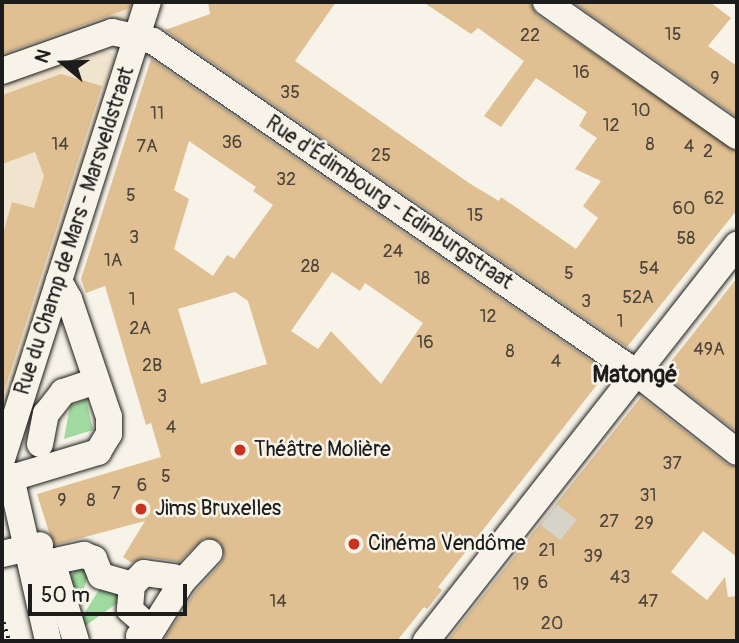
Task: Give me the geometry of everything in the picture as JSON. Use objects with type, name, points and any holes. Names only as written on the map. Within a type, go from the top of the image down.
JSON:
[{"type":"street","name":"Rue du Champ de Mars - Marsveldstraat","points":[[8,466],[59,281],[148,2]]},
{"type":"street","points":[[546,2],[737,136]]},
{"type":"street","points":[[2,71],[112,32],[137,37]]},
{"type":"street","name":"Rue d'Édimbourg - Edinburgstraat","points":[[137,37],[153,41],[638,374],[737,452]]},
{"type":"street","points":[[425,641],[541,509],[638,374],[737,245]]},
{"type":"street","points":[[8,466],[98,452],[109,434],[109,417],[69,299],[59,281]]},
{"type":"street","points":[[8,466],[40,444],[46,414],[63,392],[83,385]]},
{"type":"street","points":[[8,466],[13,551],[48,641]]},
{"type":"street","points":[[13,551],[39,544],[55,561],[76,641]]},
{"type":"street","points":[[178,580],[144,573],[132,585],[130,610],[144,631],[178,580],[209,553]]},
{"type":"street","points":[[55,561],[84,555],[93,559],[101,576],[132,585]]},
{"type":"path","points":[[2,616],[9,641]]},
{"type":"shaded area","points":[[2,2],[136,2],[128,17],[92,29],[99,50],[112,53],[116,61],[2,436]]},
{"type":"green space","points":[[86,399],[93,430],[64,439],[70,406]]},
{"type":"green space","points":[[80,561],[91,564],[84,588],[76,591],[70,578]]},
{"type":"green space","points":[[100,588],[118,591],[119,602],[85,626],[81,619]]},
{"type":"building","points":[[2,2],[132,2],[130,8],[2,54]]},
{"type":"building","points":[[208,2],[336,2],[295,61],[469,183],[499,201],[501,197],[576,249],[598,218],[583,206],[601,181],[575,169],[597,138],[579,126],[587,112],[536,78],[501,127],[484,116],[524,61],[478,28],[471,34],[423,2],[530,2],[537,15],[737,151],[737,210],[627,347],[165,30],[210,14]]},
{"type":"building","points":[[573,2],[710,2],[731,18],[708,46],[737,66],[737,117]]},
{"type":"building","points":[[151,59],[607,372],[438,587],[442,590],[427,609],[424,607],[397,641],[163,641],[195,592],[221,563],[224,556],[220,542],[204,538],[179,562],[145,557],[132,563],[123,557],[145,521],[55,545],[37,494],[161,457],[151,423],[146,425],[105,286],[86,293],[81,279]],"holes":[[[189,141],[256,187],[253,191],[273,205],[234,259],[227,255],[213,276],[174,249],[189,199],[174,190]],[[332,272],[360,291],[365,283],[423,323],[381,384],[331,331],[318,349],[291,331]],[[235,292],[248,301],[267,364],[201,384],[178,309]]]},
{"type":"building","points":[[61,74],[102,86],[2,398],[2,237],[12,202],[34,208],[44,176],[35,152],[2,164],[2,95]]},
{"type":"building","points":[[737,278],[737,432],[662,373]]},
{"type":"building","points":[[641,397],[727,464],[737,467],[737,557],[703,531],[671,572],[707,600],[725,577],[728,597],[737,596],[737,641],[447,641]]},
{"type":"tunnel","points":[[548,514],[576,536]]},
{"type":"place","name":"Théâtre Molière","points":[[240,450]]},
{"type":"place","name":"Jims Bruxelles","points":[[141,509]]},
{"type":"place","name":"Cinéma Vendôme","points":[[354,544]]},
{"type":"district","name":"Matongé","points":[[635,375]]}]
